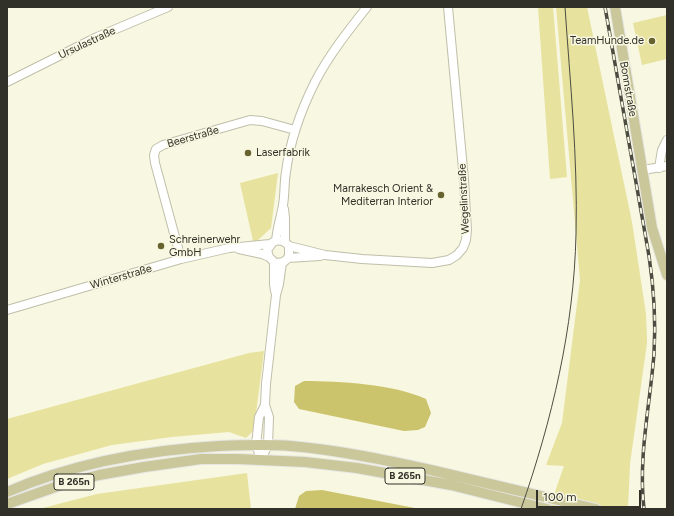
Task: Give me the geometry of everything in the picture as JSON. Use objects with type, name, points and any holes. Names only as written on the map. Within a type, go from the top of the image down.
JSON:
[{"type":"main road","name":"Bonnstraße","points":[[615,7],[652,228],[667,276]]},
{"type":"main road","name":"B 265n","points":[[7,492],[71,469],[126,456],[182,448],[268,445],[297,447],[349,454],[405,465],[596,509]]},
{"type":"main road","name":"B 265n","points":[[7,504],[20,498],[62,485],[144,467],[201,459],[261,459],[350,467],[400,475],[451,485],[547,509]]},
{"type":"street","name":"Ursulastraße","points":[[7,82],[97,37],[168,7]]},
{"type":"street","points":[[278,260],[267,250],[273,242],[283,205],[286,171],[295,130],[314,83],[322,69],[367,7]]},
{"type":"street","name":"Wegelinstraße","points":[[273,242],[287,244],[325,255],[369,260],[432,263],[449,260],[457,255],[463,248],[467,230],[464,180],[448,7]]},
{"type":"street","name":"Beerstraße","points":[[181,259],[155,163],[154,155],[156,149],[163,145],[250,120],[262,121],[295,130]]},
{"type":"street","points":[[643,170],[663,167],[662,150],[667,140]]},
{"type":"street","points":[[278,260],[290,253],[287,244],[283,205]]},
{"type":"street","name":"Winterstraße","points":[[7,310],[181,259],[220,250],[273,242]]},
{"type":"street","name":"Winterstraße","points":[[236,248],[262,254],[278,260]]},
{"type":"street","name":"Wegelinstraße","points":[[278,260],[325,255]]},
{"type":"street","points":[[261,459],[268,445],[269,416],[265,405],[266,384],[276,295],[274,284],[278,260]]},
{"type":"street","points":[[261,459],[256,445],[259,417],[265,405]]},
{"type":"shaded area","points":[[538,7],[553,7],[567,177],[550,179]]},
{"type":"shaded area","points":[[556,7],[587,7],[632,222],[646,314],[647,343],[630,464],[628,509],[549,509],[564,466],[546,465],[562,423],[580,280]]},
{"type":"shaded area","name":"TeamHunde.de","points":[[667,15],[667,59],[642,65],[633,23]]},
{"type":"shaded area","points":[[278,173],[271,228],[257,241],[253,241],[240,183]]},
{"type":"shaded area","points":[[264,351],[253,431],[246,438],[229,432],[172,437],[112,445],[43,464],[7,479],[7,419],[249,353]]},
{"type":"shaded area","points":[[304,381],[366,384],[398,390],[426,399],[431,413],[425,427],[418,430],[404,431],[299,409],[294,402],[295,386]]},
{"type":"shaded area","points":[[247,473],[251,509],[39,509],[97,494]]},
{"type":"shaded area","points":[[322,490],[420,509],[295,509],[299,496],[306,491]]},
{"type":"tram line","points":[[521,509],[551,408],[566,339],[571,304],[576,234],[576,177],[565,7]]},
{"type":"railway","points":[[605,7],[649,256],[655,317],[654,354],[643,451],[642,470],[644,509]]},
{"type":"place","name":"TeamHunde.de","points":[[652,41]]},
{"type":"place","name":"Laserfabrik","points":[[248,153]]},
{"type":"place","name":"Marrakesch Orient & Mediterran Interior","points":[[441,195]]},
{"type":"place","name":"Schreinerwehr GmbH","points":[[161,246]]}]
